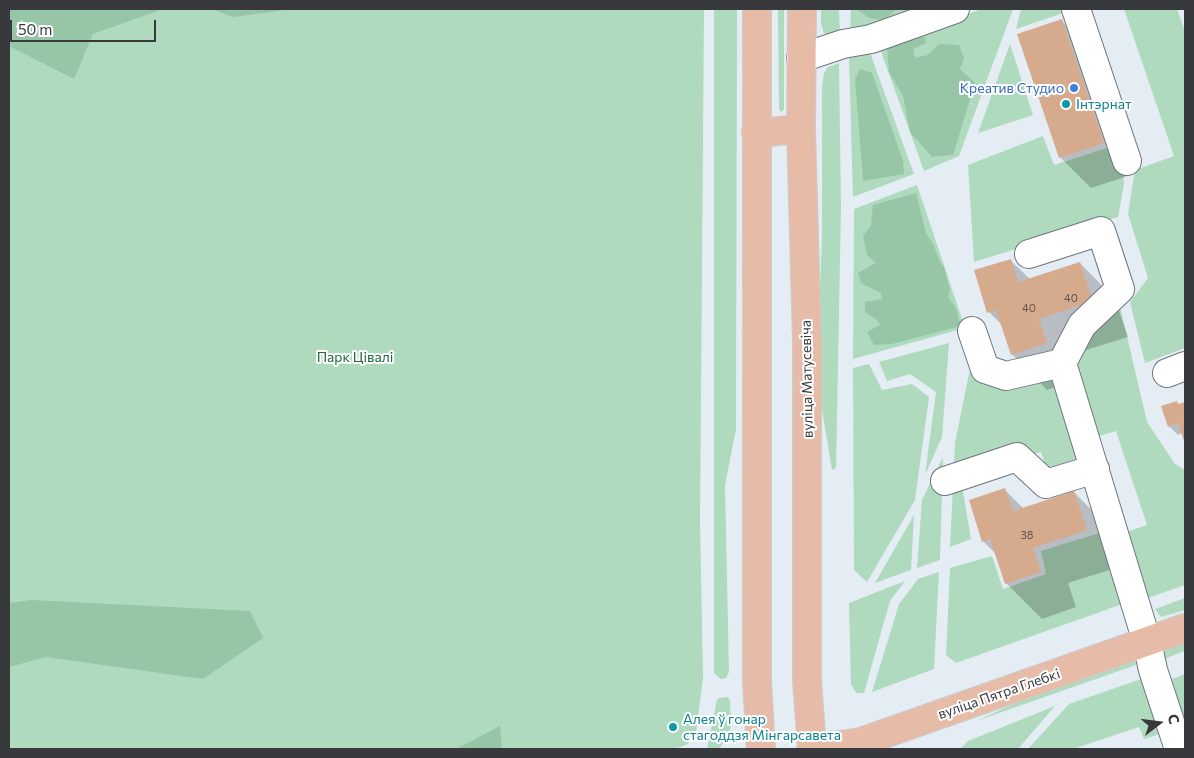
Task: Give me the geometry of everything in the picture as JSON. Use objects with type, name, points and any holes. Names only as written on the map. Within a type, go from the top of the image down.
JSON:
[{"type":"main road","points":[[758,9],[756,133],[759,440],[757,683],[762,749]]},
{"type":"main road","name":"вуліца Матусевіча","points":[[802,9],[801,129],[807,342],[807,680],[812,749]]},
{"type":"main road","points":[[756,133],[801,129]]},
{"type":"main road","name":"вуліца Пятра Глебкі","points":[[812,749],[860,742],[1185,628]]},
{"type":"lane","points":[[801,58],[843,44],[871,39],[955,9]]},
{"type":"lane","points":[[1076,9],[1128,162]]},
{"type":"lane","points":[[1029,254],[1101,231],[1120,289],[1082,325],[1062,363],[1147,642],[1153,670],[1179,749]]},
{"type":"lane","points":[[972,331],[985,369],[1006,376],[1062,363]]},
{"type":"lane","points":[[946,481],[1017,458],[1046,484],[1094,469]]},
{"type":"green space","name":"Парк Цівалі","points":[[9,9],[704,9],[700,523],[703,678],[696,732],[692,740],[686,745],[674,749],[9,749]]},
{"type":"green space","points":[[9,9],[163,9],[93,34],[74,79],[9,46]]},
{"type":"green space","points":[[211,9],[294,9],[233,17]]},
{"type":"green space","points":[[714,9],[737,9],[736,429],[725,485],[729,672],[726,678],[721,679],[714,673]]},
{"type":"green space","points":[[778,9],[784,9],[784,110],[781,112],[779,109]]},
{"type":"green space","points":[[821,9],[839,9],[840,39],[829,37],[824,33],[821,24]]},
{"type":"green space","points":[[851,9],[921,9],[850,35]]},
{"type":"green space","points":[[857,9],[897,9],[884,20],[869,18]]},
{"type":"green space","points":[[982,9],[1013,9],[959,156],[924,171],[879,46]]},
{"type":"green space","points":[[1021,9],[1068,9],[1069,11],[1016,29]]},
{"type":"green space","points":[[1124,9],[1177,9],[1185,31],[1185,348],[1145,363],[1130,302],[1148,278],[1128,214],[1135,170],[1174,156]]},
{"type":"green space","points":[[906,36],[925,37],[926,43],[913,49],[915,58],[928,55],[939,44],[959,45],[964,58],[960,69],[975,83],[953,155],[932,157],[910,132],[903,96],[889,72],[887,47]]},
{"type":"green space","points":[[1010,44],[1033,115],[978,133]]},
{"type":"green space","points":[[869,50],[914,174],[853,197],[849,57]]},
{"type":"green space","points":[[839,63],[841,207],[836,468],[832,470],[817,379],[822,234],[822,87],[824,73],[828,67]]},
{"type":"green space","points":[[860,69],[872,73],[903,161],[904,174],[863,181],[855,79]]},
{"type":"green space","points":[[1043,136],[1054,165],[1113,146],[1123,167],[1124,184],[1118,217],[974,262],[968,165]]},
{"type":"green space","points":[[917,185],[965,328],[853,359],[854,209]]},
{"type":"green space","points":[[916,193],[926,233],[944,267],[950,291],[948,297],[955,306],[961,326],[892,344],[874,345],[867,332],[880,325],[877,320],[865,312],[865,302],[882,299],[881,293],[861,283],[858,273],[876,263],[867,255],[863,236],[871,225],[873,205]]},
{"type":"green space","points":[[1119,302],[1147,422],[1175,464],[1185,470],[1185,585],[1142,600],[1124,533],[1147,525],[1116,431],[1093,438],[1070,366],[1087,324]]},
{"type":"green space","points":[[949,343],[942,437],[925,475],[936,392],[910,374],[887,381],[879,362]]},
{"type":"green space","points":[[974,349],[983,375],[1050,373],[1080,468],[1049,476],[1041,452],[960,474],[971,539],[950,547],[955,443]]},
{"type":"green space","points":[[869,364],[882,390],[912,384],[929,397],[915,500],[867,582],[854,570],[853,368]]},
{"type":"green space","points":[[943,457],[940,560],[917,568],[922,500]]},
{"type":"green space","points":[[914,515],[911,570],[875,583]]},
{"type":"green space","points":[[1109,530],[1131,601],[956,663],[946,655],[950,568],[992,556],[1003,589],[1046,574],[1041,551]]},
{"type":"green space","points":[[939,572],[934,669],[872,692],[899,604],[918,579]]},
{"type":"green space","points":[[905,581],[890,601],[864,693],[856,693],[851,684],[849,603]]},
{"type":"green space","points":[[1185,598],[1185,610],[1161,617],[1155,609]]},
{"type":"green space","points":[[31,600],[250,611],[263,638],[203,679],[46,657],[9,667],[9,603]]},
{"type":"green space","points":[[1185,638],[1185,651],[1156,662],[1159,651]]},
{"type":"green space","points":[[1135,659],[1136,665],[976,721],[1020,701],[1060,679]]},
{"type":"green space","points":[[1185,674],[1185,730],[1169,680]]},
{"type":"green space","points":[[1150,676],[1169,731],[1144,739],[1139,727],[1073,749],[1028,749],[1069,704]]},
{"type":"green space","points":[[728,697],[730,701],[731,726],[728,736],[719,749],[707,749],[717,700]]},
{"type":"green space","points":[[1055,706],[1018,749],[960,749],[968,741]]},
{"type":"green space","points":[[500,726],[502,749],[456,749]]},
{"type":"building","name":"Інтэрнат","points":[[1062,19],[1104,143],[1059,158],[1017,34]]},
{"type":"building","points":[[1011,259],[1018,282],[1080,262],[1093,301],[1039,319],[1047,343],[1011,355],[996,310],[987,313],[974,270]]},
{"type":"building","points":[[1177,401],[1178,404],[1185,402],[1185,444],[1178,423],[1168,427],[1161,406]]},
{"type":"building","points":[[1005,488],[1013,511],[1074,491],[1087,530],[1033,548],[1041,572],[1005,584],[990,539],[982,542],[969,500]]},
{"type":"place","name":"Креатив Студио","points":[[1074,88]]},
{"type":"place","name":"Інтэрнат","points":[[1066,104]]},
{"type":"place","name":"Алея ў гонар стагоддзя Мінгарсавета","points":[[673,727]]}]
